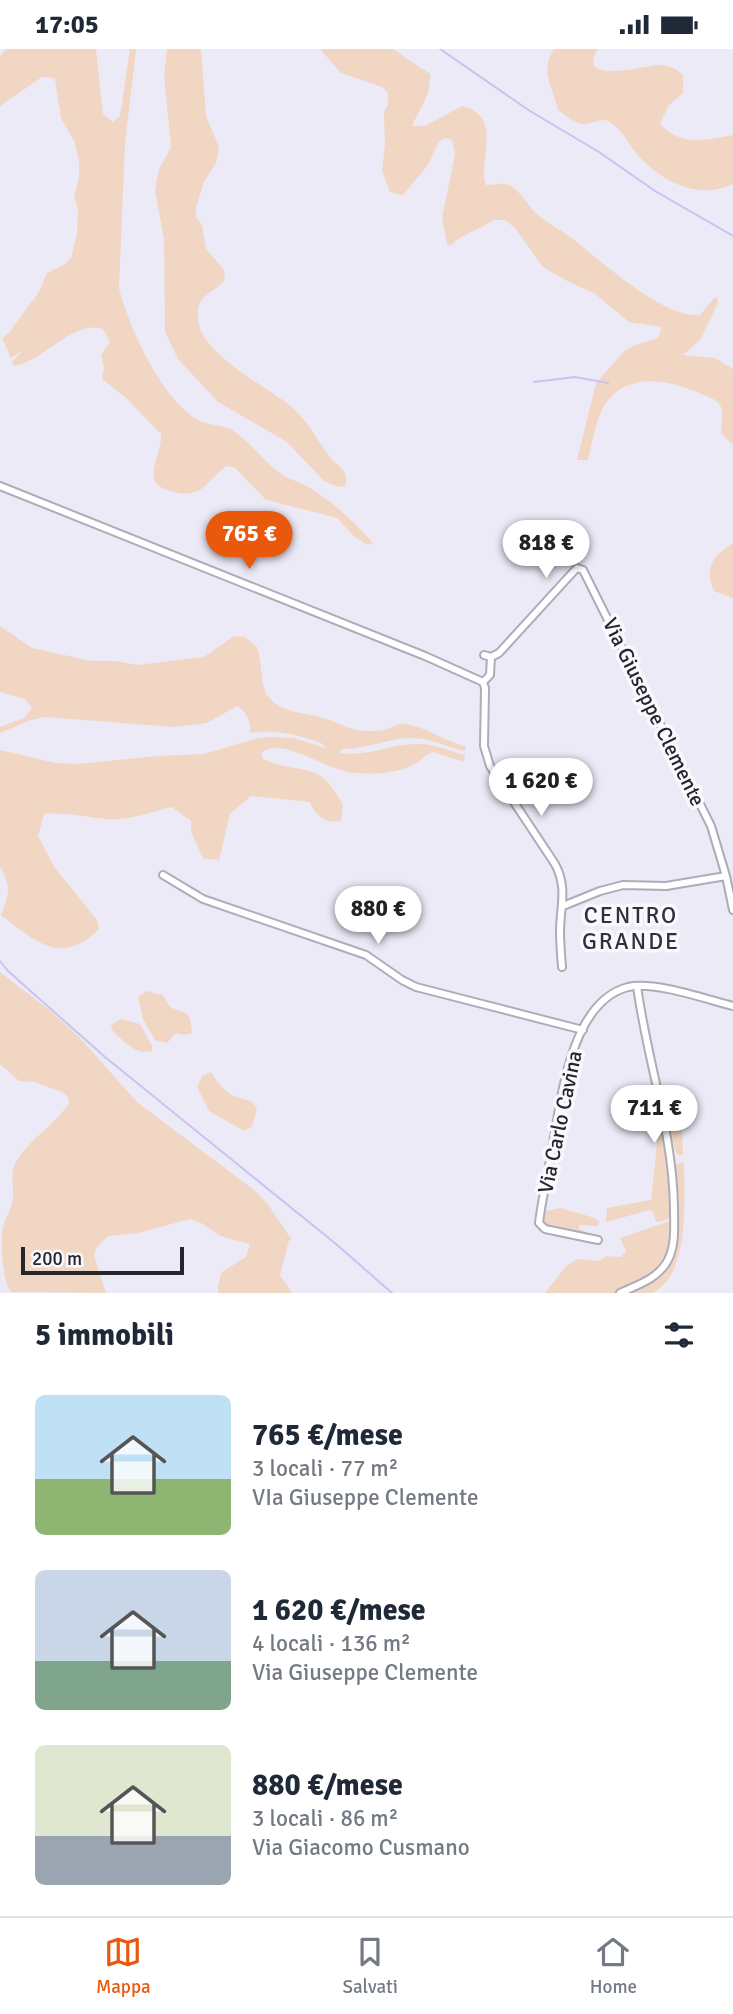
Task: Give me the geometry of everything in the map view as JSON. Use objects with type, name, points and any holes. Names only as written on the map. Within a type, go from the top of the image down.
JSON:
[{"type":"street","points":[[0,486],[483,682],[485,755],[496,776],[558,868],[563,884],[560,929],[562,967]]},
{"type":"street","name":"Via Giuseppe Clemente","points":[[483,682],[490,675],[487,656],[499,653],[577,568],[583,570],[711,826],[733,910]]},
{"type":"street","points":[[163,875],[204,899],[366,955],[402,981],[583,1030]]},
{"type":"street","points":[[563,906],[617,887],[666,886],[726,876]]},
{"type":"street","points":[[620,1293],[649,1279],[662,1269],[674,1243],[675,1228],[674,1183],[661,1100],[637,986],[649,986],[733,1006]]},
{"type":"street","name":"Via Carlo Cavina","points":[[598,1240],[545,1229],[539,1223],[567,1072],[583,1030],[606,1000],[616,992],[637,986]]},
{"type":"shaded area","points":[[6,49],[96,49],[103,114],[113,122],[120,116],[130,49],[136,49],[125,144],[119,288],[138,341],[159,379],[184,409],[201,421],[228,428],[239,435],[280,473],[309,488],[338,508],[373,543],[368,545],[355,537],[337,518],[266,500],[235,468],[226,466],[202,488],[189,494],[170,491],[160,486],[155,481],[154,473],[161,434],[125,397],[102,379],[104,367],[101,355],[110,342],[103,329],[81,330],[25,363],[14,366],[12,362],[23,350],[11,358],[2,338],[8,334],[39,292],[47,273],[71,258],[77,233],[78,208],[74,198],[79,162],[75,143],[61,118],[55,79],[42,77],[0,106],[0,56]]},
{"type":"shaded area","points":[[167,49],[201,49],[206,116],[219,147],[216,163],[204,182],[196,207],[196,217],[202,225],[206,249],[224,270],[225,279],[201,302],[198,323],[205,338],[218,353],[302,417],[329,456],[344,472],[345,486],[338,487],[324,481],[287,442],[218,402],[178,359],[165,332],[164,240],[155,190],[159,169],[171,147],[164,75]]},
{"type":"shaded area","points":[[320,49],[393,49],[430,74],[427,95],[412,126],[425,126],[462,106],[475,111],[483,119],[487,140],[484,175],[486,185],[503,184],[512,187],[541,218],[569,236],[651,299],[669,308],[685,314],[700,315],[714,298],[717,298],[718,303],[700,340],[683,355],[715,358],[733,369],[733,445],[721,433],[722,410],[715,400],[676,385],[640,382],[619,390],[609,399],[598,420],[588,460],[577,460],[596,383],[624,351],[658,338],[662,327],[629,322],[594,293],[543,267],[515,228],[505,220],[495,220],[456,240],[451,246],[447,244],[442,218],[455,154],[452,140],[445,138],[439,141],[428,165],[403,195],[390,192],[382,171],[385,145],[384,112],[388,104],[388,93],[382,87],[341,73]]},
{"type":"shaded area","points":[[554,49],[598,49],[593,60],[595,67],[602,70],[626,70],[658,65],[672,67],[683,75],[683,93],[669,105],[660,123],[668,131],[685,139],[703,140],[733,135],[733,184],[706,190],[693,189],[668,180],[646,164],[613,124],[602,120],[579,123],[558,110],[547,72]]},
{"type":"shaded area","points":[[733,543],[733,598],[714,591],[710,568],[720,552]]},
{"type":"shaded area","points":[[0,626],[32,648],[91,661],[137,665],[204,657],[234,636],[245,637],[257,647],[267,695],[287,710],[327,719],[358,730],[384,730],[402,724],[413,726],[466,747],[465,751],[425,739],[411,738],[341,749],[340,753],[423,744],[465,755],[464,762],[433,752],[407,768],[357,773],[340,770],[289,750],[279,748],[262,752],[262,758],[275,764],[310,771],[325,780],[343,805],[341,821],[322,818],[310,802],[251,796],[230,814],[219,860],[203,858],[191,832],[191,821],[172,807],[123,819],[44,814],[38,836],[55,868],[97,920],[99,929],[73,947],[48,946],[1,915],[8,891],[0,867],[0,750],[56,763],[78,764],[204,754],[258,738],[271,737],[294,738],[325,748],[323,744],[288,734],[250,733],[248,718],[237,706],[207,723],[174,727],[45,717],[0,733],[0,727],[24,718],[32,708],[25,699],[0,692]]},
{"type":"shaded area","points":[[0,972],[47,1008],[81,1039],[137,1102],[254,1190],[267,1203],[292,1240],[289,1240],[280,1275],[292,1293],[218,1293],[222,1272],[246,1257],[250,1244],[220,1236],[190,1219],[138,1233],[108,1236],[97,1247],[94,1255],[106,1293],[11,1292],[2,1261],[2,1234],[13,1201],[13,1169],[23,1152],[69,1103],[68,1097],[62,1092],[34,1082],[19,1081],[0,1064]]},
{"type":"shaded area","points":[[146,991],[163,995],[170,1007],[187,1014],[192,1033],[176,1033],[167,1043],[155,1040],[143,1019],[138,997]]},
{"type":"shaded area","points":[[121,1019],[140,1024],[152,1051],[135,1049],[112,1030],[111,1025]]},
{"type":"shaded area","points":[[211,1072],[227,1092],[251,1101],[257,1108],[252,1127],[244,1131],[209,1111],[197,1087],[202,1076]]},
{"type":"shaded area","points":[[675,1084],[681,1090],[683,1155],[678,1155],[674,1147],[663,1089]]},
{"type":"shaded area","points":[[660,1116],[671,1181],[672,1206],[669,1217],[656,1222],[650,1210],[606,1222],[607,1208],[651,1200]]},
{"type":"shaded area","points":[[684,1162],[683,1234],[673,1270],[665,1284],[652,1293],[545,1293],[566,1266],[577,1259],[599,1261],[606,1256],[621,1257],[626,1251],[620,1238],[673,1220],[676,1210],[675,1165]]},
{"type":"shaded area","points":[[560,1208],[595,1218],[600,1222],[597,1226],[579,1225],[579,1229],[591,1234],[587,1236],[547,1227],[544,1224],[545,1211]]},
{"type":"waterway","points":[[440,49],[530,111],[599,152],[655,191],[733,236]]},
{"type":"waterway","points":[[534,382],[575,377],[608,383]]},
{"type":"waterway","points":[[0,961],[105,1057],[336,1244],[392,1293]]},
{"type":"district","name":"CENTRO GRANDE","points":[[631,928]]}]
